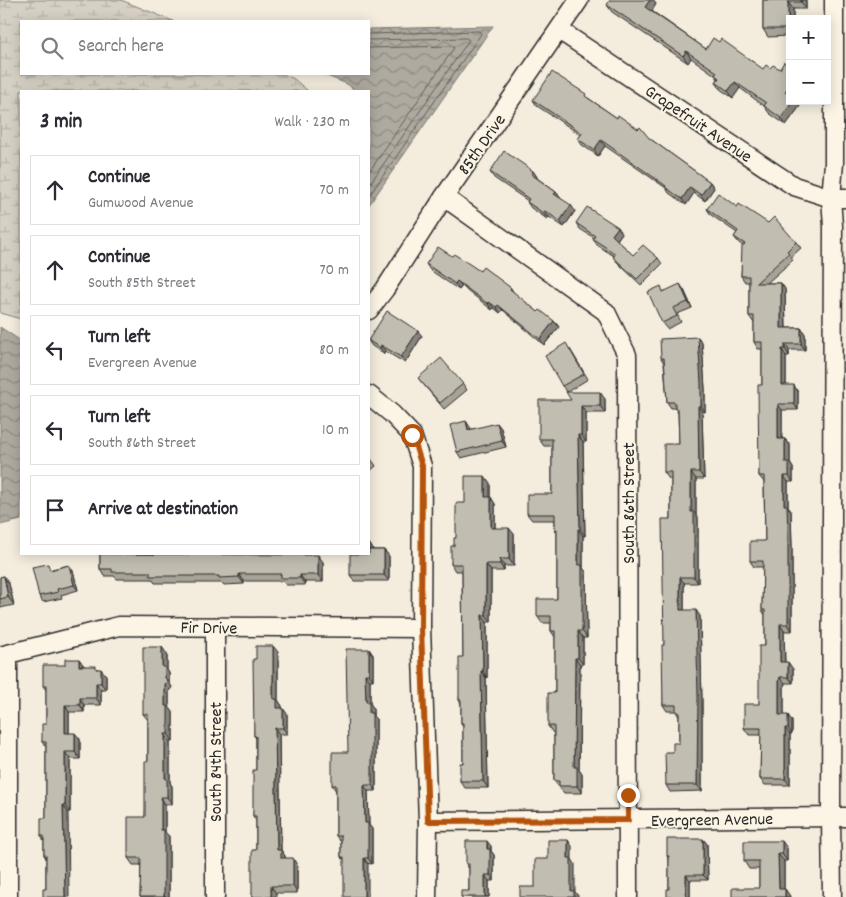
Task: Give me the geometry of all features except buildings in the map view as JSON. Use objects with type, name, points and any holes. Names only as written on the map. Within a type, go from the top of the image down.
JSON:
[{"type":"street","name":"85th Drive","points":[[370,309],[579,0]]},
{"type":"street","points":[[832,897],[838,817],[833,226],[838,198],[834,163],[834,0]]},
{"type":"street","name":"Grapefruit Avenue","points":[[559,30],[794,186],[838,198]]},
{"type":"street","name":"South 86th Street","points":[[444,197],[606,312],[627,355],[628,897]]},
{"type":"street","points":[[370,396],[392,414],[412,435],[422,466],[421,628],[428,821],[427,897]]},
{"type":"street","name":"Fir Drive","points":[[4,655],[119,626],[421,628]]},
{"type":"street","name":"South 84th Street","points":[[215,627],[215,897]]},
{"type":"street","points":[[4,655],[8,897]]},
{"type":"street","name":"Evergreen Avenue","points":[[428,821],[838,817]]},
{"type":"green space","points":[[0,0],[121,0],[171,20],[20,20],[20,75],[285,75],[294,79],[307,90],[20,90],[20,319],[0,313]]},
{"type":"water","points":[[493,26],[370,204],[370,90],[355,90],[347,84],[324,75],[370,75],[370,29]]},
{"type":"water","points":[[0,327],[20,340],[20,520],[0,525]]},
{"type":"route","points":[[412,435],[422,466],[421,628],[428,821],[628,820],[628,795]]}]
